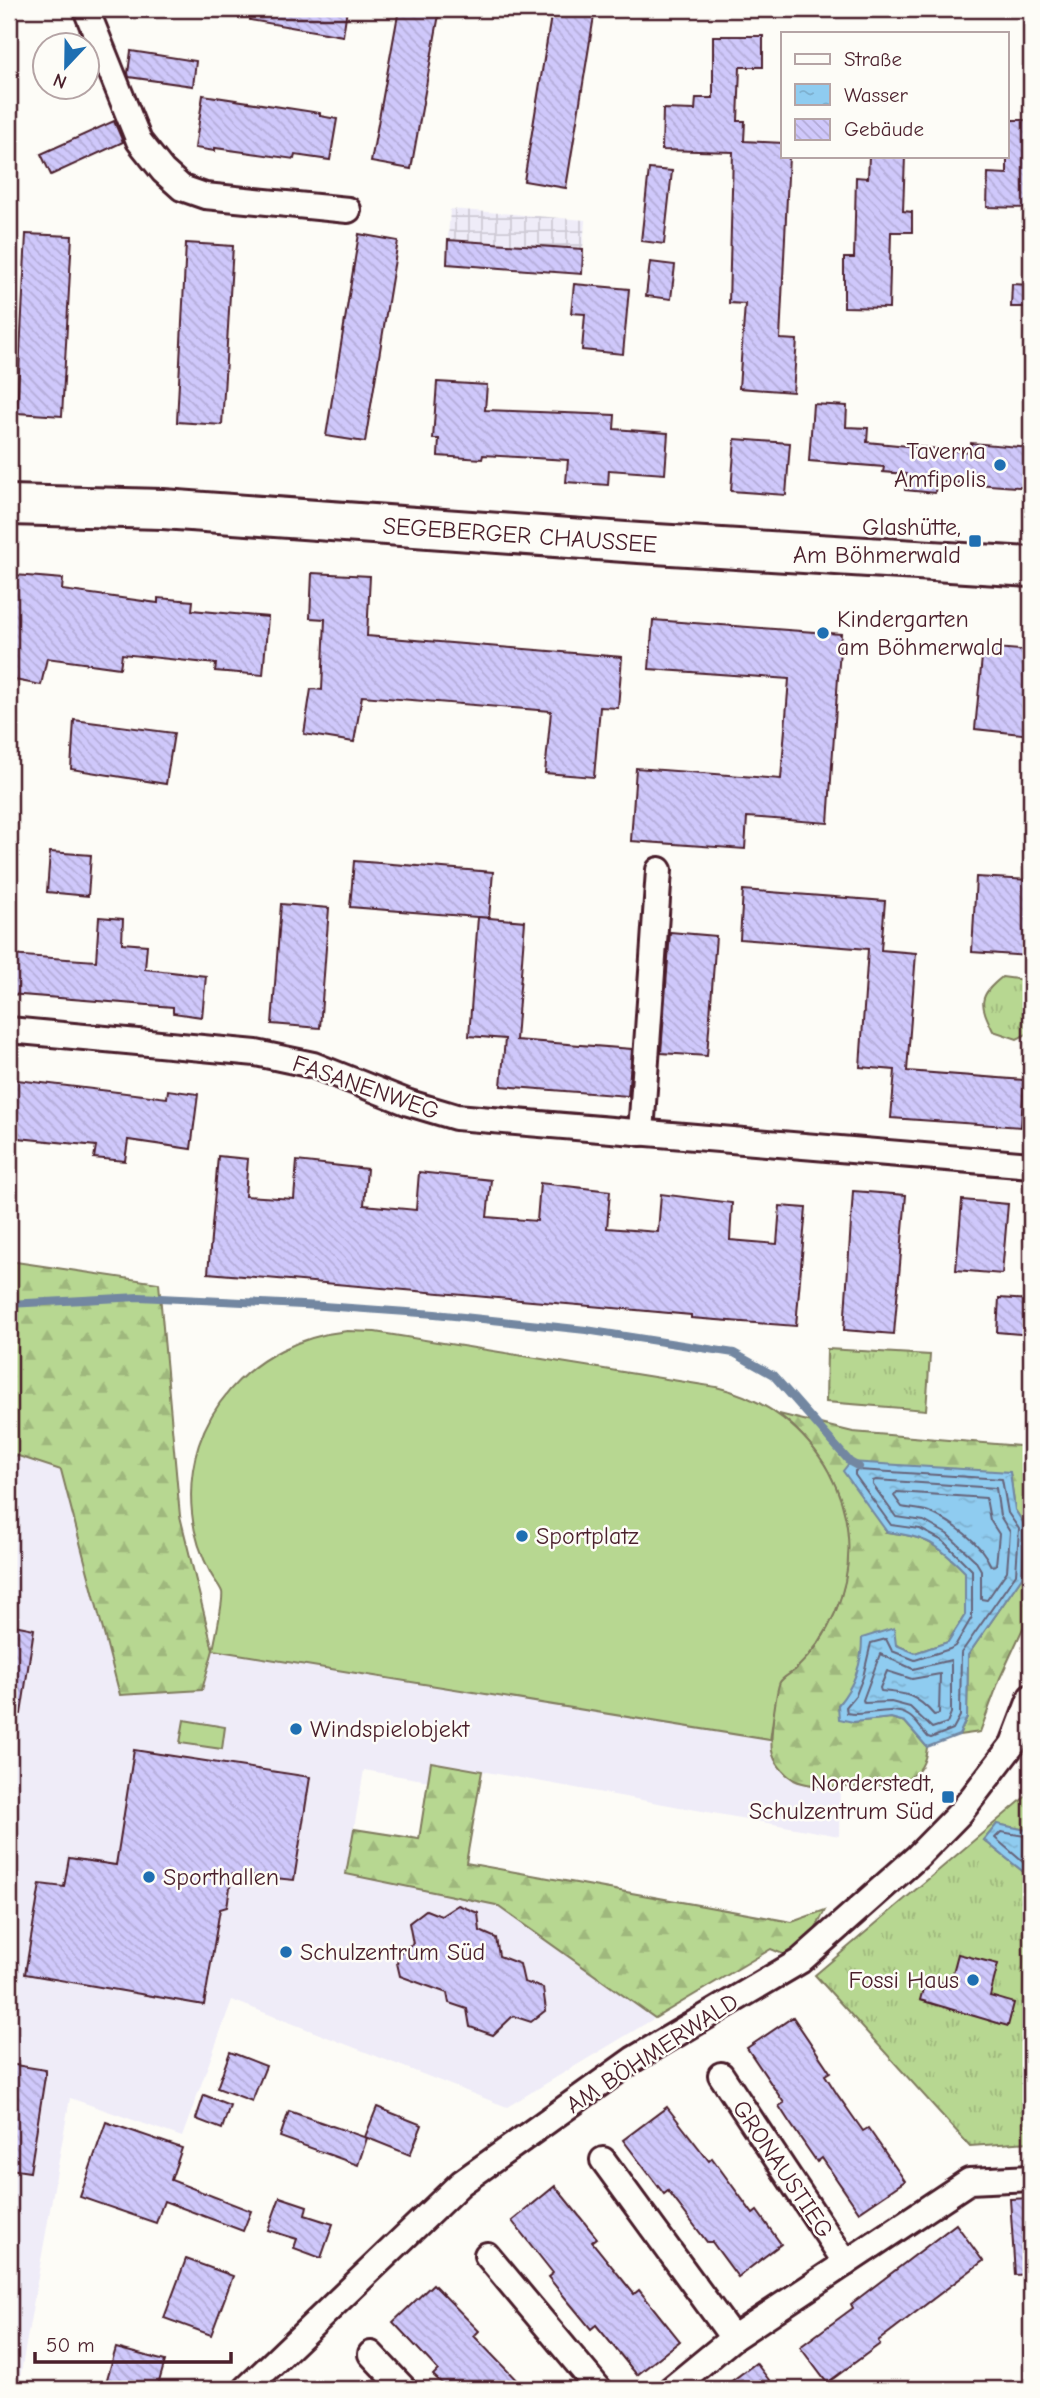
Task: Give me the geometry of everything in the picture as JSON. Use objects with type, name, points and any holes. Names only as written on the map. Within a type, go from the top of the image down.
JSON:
[{"type":"main road","name":"SEGEBERGER CHAUSSEE","points":[[9,505],[163,509],[1031,567]]},
{"type":"street","points":[[86,9],[139,141],[163,171],[182,188],[205,196],[348,210]]},
{"type":"street","points":[[641,1133],[659,870]]},
{"type":"street","name":"FASANENWEG","points":[[9,1030],[256,1053],[313,1065],[409,1103],[456,1117],[1031,1165]]},
{"type":"street","name":"AM BÖHMERWALD","points":[[246,2389],[461,2183],[634,2059],[800,1961],[917,1857],[961,1812],[1013,1744],[1031,1698]]},
{"type":"street","name":"GRONAUSTIEG","points":[[721,2076],[846,2263]]},
{"type":"street","points":[[603,2160],[733,2338]]},
{"type":"street","name":"GRONAUSTIEG","points":[[671,2389],[733,2338],[969,2181],[1031,2178]]},
{"type":"street","points":[[486,2255],[599,2389]]},
{"type":"street","points":[[370,2354],[404,2389]]},
{"type":"shaded area","points":[[450,209],[585,220],[583,249],[448,240]]},
{"type":"shaded area","name":"Schulzentrum Süd","points":[[9,1453],[61,1470],[120,1695],[202,1690],[213,1650],[770,1740],[772,1755],[813,1785],[840,1786],[839,1836],[432,1762],[429,1781],[364,1770],[346,1874],[496,1905],[655,2018],[507,2107],[232,2000],[182,2137],[70,2098],[18,2389],[9,2389]]},
{"type":"green space","points":[[1002,977],[1031,981],[1031,1032],[1017,1039],[993,1031],[985,1014],[985,996]]},
{"type":"green space","points":[[9,1261],[159,1283],[180,1516],[213,1650],[202,1690],[120,1695],[61,1470],[9,1453]]},
{"type":"green space","name":"Sportplatz","points":[[347,1331],[375,1332],[716,1387],[752,1399],[783,1418],[809,1443],[829,1472],[842,1504],[848,1540],[846,1576],[835,1613],[823,1636],[802,1663],[780,1682],[770,1740],[213,1650],[222,1592],[204,1560],[193,1521],[192,1478],[199,1445],[212,1415],[230,1389],[254,1367],[282,1350],[313,1338]]},
{"type":"green space","points":[[827,1349],[930,1355],[926,1410],[826,1402]]},
{"type":"green space","points":[[779,1414],[853,1432],[1031,1447],[1031,1611],[1000,1678],[980,1732],[959,1735],[967,1717],[968,1655],[1022,1577],[1026,1527],[1015,1510],[1010,1473],[887,1532],[912,1536],[931,1543],[965,1571],[965,1615],[948,1642],[915,1653],[896,1645],[862,1658],[850,1691],[838,1705],[853,1722],[891,1718],[905,1722],[927,1747],[920,1769],[899,1782],[852,1787],[804,1783],[787,1774],[773,1755],[772,1727],[779,1683],[814,1650],[832,1620],[843,1588],[848,1556],[846,1525],[839,1494],[825,1465],[805,1438]]},
{"type":"green space","points":[[184,1720],[225,1727],[222,1749],[180,1743]]},
{"type":"green space","points":[[431,1762],[482,1771],[466,1863],[792,1922],[825,1910],[800,1961],[771,1949],[655,2018],[496,1905],[346,1874],[354,1829],[419,1839]]},
{"type":"green space","points":[[1031,1792],[1031,1831],[997,1824],[984,1840],[1031,1878],[1031,2142],[970,2146],[815,1975]]},
{"type":"water","points":[[850,1462],[1010,1472],[1015,1510],[1026,1527],[1022,1577],[968,1655],[967,1717],[959,1735],[927,1747],[905,1722],[891,1718],[853,1722],[839,1719],[838,1705],[856,1673],[862,1638],[894,1628],[896,1645],[915,1653],[948,1642],[965,1615],[965,1572],[930,1543],[912,1536],[887,1532],[843,1471]]},
{"type":"water","points":[[997,1824],[1031,1831],[1031,1878],[984,1840]]},
{"type":"building","points":[[251,9],[347,9],[343,36],[250,20]]},
{"type":"building","points":[[399,9],[440,9],[411,169],[371,162]]},
{"type":"building","points":[[552,10],[594,16],[566,188],[524,181]]},
{"type":"building","points":[[713,36],[763,36],[763,67],[740,67],[738,121],[745,121],[744,141],[781,143],[781,158],[789,158],[780,339],[797,340],[793,392],[739,388],[745,304],[729,303],[733,152],[662,150],[663,109],[695,110],[696,98],[713,98]]},
{"type":"building","points":[[131,51],[196,61],[193,86],[129,77]]},
{"type":"building","points":[[203,95],[320,113],[320,116],[337,119],[330,160],[295,155],[294,159],[215,148],[215,151],[195,148]]},
{"type":"building","points":[[1009,120],[1031,120],[1031,208],[987,207],[988,173],[1007,174]]},
{"type":"building","points":[[114,121],[123,142],[51,175],[41,154]]},
{"type":"building","points":[[869,158],[905,158],[903,211],[912,212],[912,232],[891,232],[889,308],[844,307],[844,258],[854,258],[856,177],[868,178]]},
{"type":"building","points":[[649,169],[672,171],[664,244],[641,241]]},
{"type":"building","points":[[26,234],[72,236],[62,416],[17,413]]},
{"type":"building","points":[[359,234],[398,241],[365,442],[326,436]]},
{"type":"building","points":[[448,240],[583,249],[582,274],[447,264]]},
{"type":"building","points":[[186,243],[233,246],[222,425],[177,422]]},
{"type":"building","points":[[650,262],[675,265],[671,299],[646,296]]},
{"type":"building","points":[[574,284],[629,289],[623,354],[582,350],[585,314],[571,313]]},
{"type":"building","points":[[1012,284],[1031,285],[1031,307],[1011,307]]},
{"type":"building","points":[[437,382],[487,385],[485,410],[615,415],[614,429],[668,433],[665,474],[609,470],[608,485],[566,482],[568,460],[483,455],[482,459],[438,456],[439,439],[433,439]]},
{"type":"building","points":[[813,404],[847,406],[846,427],[868,428],[867,442],[970,452],[971,443],[1031,448],[1031,488],[936,481],[935,493],[905,490],[906,474],[883,472],[884,467],[809,461]]},
{"type":"building","points":[[735,439],[790,443],[786,495],[731,491]]},
{"type":"building","points":[[312,573],[370,576],[367,636],[622,657],[618,708],[600,707],[594,777],[545,773],[551,711],[362,696],[354,742],[304,734],[311,689],[322,690],[325,619],[310,618]]},
{"type":"building","points":[[15,575],[63,579],[62,590],[158,603],[158,598],[193,601],[192,610],[268,617],[263,675],[215,671],[216,664],[122,654],[120,668],[47,658],[41,685],[9,679],[9,637]]},
{"type":"building","points":[[653,620],[841,634],[828,823],[747,817],[745,849],[631,841],[636,768],[781,779],[789,679],[649,669]]},
{"type":"building","points":[[983,647],[1031,651],[1031,735],[975,729]]},
{"type":"building","points":[[74,720],[174,733],[166,784],[71,769]]},
{"type":"building","points":[[50,852],[91,855],[88,896],[47,892]]},
{"type":"building","points":[[354,861],[493,872],[489,918],[350,907]]},
{"type":"building","points":[[976,877],[1031,880],[1028,956],[972,952]]},
{"type":"building","points":[[743,890],[885,901],[881,950],[916,953],[907,1071],[1024,1080],[1021,1127],[891,1118],[895,1070],[860,1067],[868,949],[740,939]]},
{"type":"building","points":[[281,904],[329,908],[320,1028],[272,1024]]},
{"type":"building","points":[[99,917],[123,919],[122,943],[147,945],[145,969],[206,976],[202,1017],[173,1013],[173,1007],[9,994],[9,955],[96,961]]},
{"type":"building","points":[[478,917],[525,921],[516,1040],[632,1049],[628,1096],[501,1086],[505,1039],[469,1036]]},
{"type":"building","points":[[670,932],[716,936],[707,1056],[661,1053]]},
{"type":"building","points":[[9,1079],[167,1098],[168,1090],[198,1094],[191,1149],[128,1140],[125,1161],[94,1158],[96,1146],[9,1137]]},
{"type":"building","points":[[218,1156],[248,1159],[245,1196],[294,1199],[297,1161],[367,1169],[364,1205],[416,1210],[419,1172],[491,1180],[487,1217],[537,1221],[540,1183],[610,1191],[607,1228],[658,1232],[661,1194],[732,1203],[730,1240],[777,1244],[780,1206],[806,1208],[796,1326],[208,1273]]},
{"type":"building","points":[[853,1191],[906,1195],[894,1334],[844,1330]]},
{"type":"building","points":[[962,1200],[1008,1204],[1002,1274],[956,1270]]},
{"type":"building","points":[[999,1298],[1031,1300],[1031,1335],[997,1332]]},
{"type":"building","points":[[9,1624],[34,1629],[21,1714],[9,1713]]},
{"type":"building","name":"Sporthallen","points":[[134,1750],[310,1777],[294,1880],[232,1874],[227,1907],[220,1909],[204,2005],[25,1974],[40,1884],[64,1887],[69,1858],[116,1865]]},
{"type":"building","points":[[458,1905],[478,1913],[480,1931],[496,1938],[499,1956],[520,1964],[524,1982],[543,1988],[546,2010],[531,2022],[513,2016],[493,2035],[470,2027],[467,2009],[449,2003],[447,1993],[400,1976],[397,1963],[402,1949],[413,1944],[409,1923],[426,1910],[441,1916]]},
{"type":"building","name":"Fossi Haus","points":[[958,1954],[998,1964],[990,1996],[1014,2003],[1008,2026],[920,2000],[926,1978],[950,1984]]},
{"type":"building","points":[[793,2017],[830,2072],[825,2075],[837,2094],[863,2131],[868,2128],[905,2181],[859,2212],[822,2158],[817,2162],[790,2123],[779,2106],[784,2103],[747,2048]]},
{"type":"building","points":[[230,2052],[266,2066],[252,2101],[217,2088]]},
{"type":"building","points":[[9,2064],[46,2070],[30,2172],[9,2169]]},
{"type":"building","points":[[204,2095],[230,2105],[222,2129],[196,2119]]},
{"type":"building","points":[[377,2107],[422,2125],[410,2155],[365,2137]]},
{"type":"building","points":[[667,2107],[709,2161],[712,2158],[753,2214],[757,2211],[781,2244],[738,2277],[668,2191],[664,2194],[623,2140]]},
{"type":"building","points":[[289,2111],[367,2138],[358,2165],[280,2137]]},
{"type":"building","points":[[106,2122],[182,2148],[171,2180],[251,2211],[243,2231],[164,2201],[156,2223],[80,2197]]},
{"type":"building","points":[[555,2186],[597,2238],[592,2242],[634,2294],[639,2290],[680,2341],[637,2375],[596,2325],[591,2329],[548,2277],[553,2273],[512,2221]]},
{"type":"building","points":[[280,2197],[307,2206],[305,2215],[333,2224],[321,2258],[294,2248],[297,2239],[268,2230]]},
{"type":"building","points":[[1031,2198],[1031,2274],[1015,2275],[1010,2199]]},
{"type":"building","points":[[956,2224],[983,2261],[827,2383],[800,2347],[853,2308],[851,2304]]},
{"type":"building","points":[[186,2259],[233,2276],[211,2335],[164,2318]]},
{"type":"building","points":[[433,2284],[479,2331],[474,2336],[525,2389],[448,2389],[433,2375],[438,2370],[393,2322]]},
{"type":"building","points":[[116,2348],[165,2361],[157,2389],[118,2389],[105,2386]]},
{"type":"building","points":[[756,2363],[776,2389],[721,2389]]},
{"type":"waterway","points":[[9,1304],[139,1297],[323,1306],[435,1314],[586,1330],[734,1353],[773,1375],[850,1462],[859,1467]]},
{"type":"place","name":"Taverna Amfipolis","points":[[1000,465]]},
{"type":"place","name":"Glashütte, Am Böhmerwald","points":[[975,541]]},
{"type":"place","name":"Kindergarten am Böhmerwald","points":[[823,633]]},
{"type":"place","name":"Sportplatz","points":[[522,1536]]},
{"type":"place","name":"Windspielobjekt","points":[[296,1729]]},
{"type":"place","name":"Norderstedt, Schulzentrum Süd","points":[[948,1797]]},
{"type":"place","name":"Sporthallen","points":[[149,1877]]},
{"type":"place","name":"Schulzentrum Süd","points":[[286,1952]]},
{"type":"place","name":"Fossi Haus","points":[[973,1980]]}]
